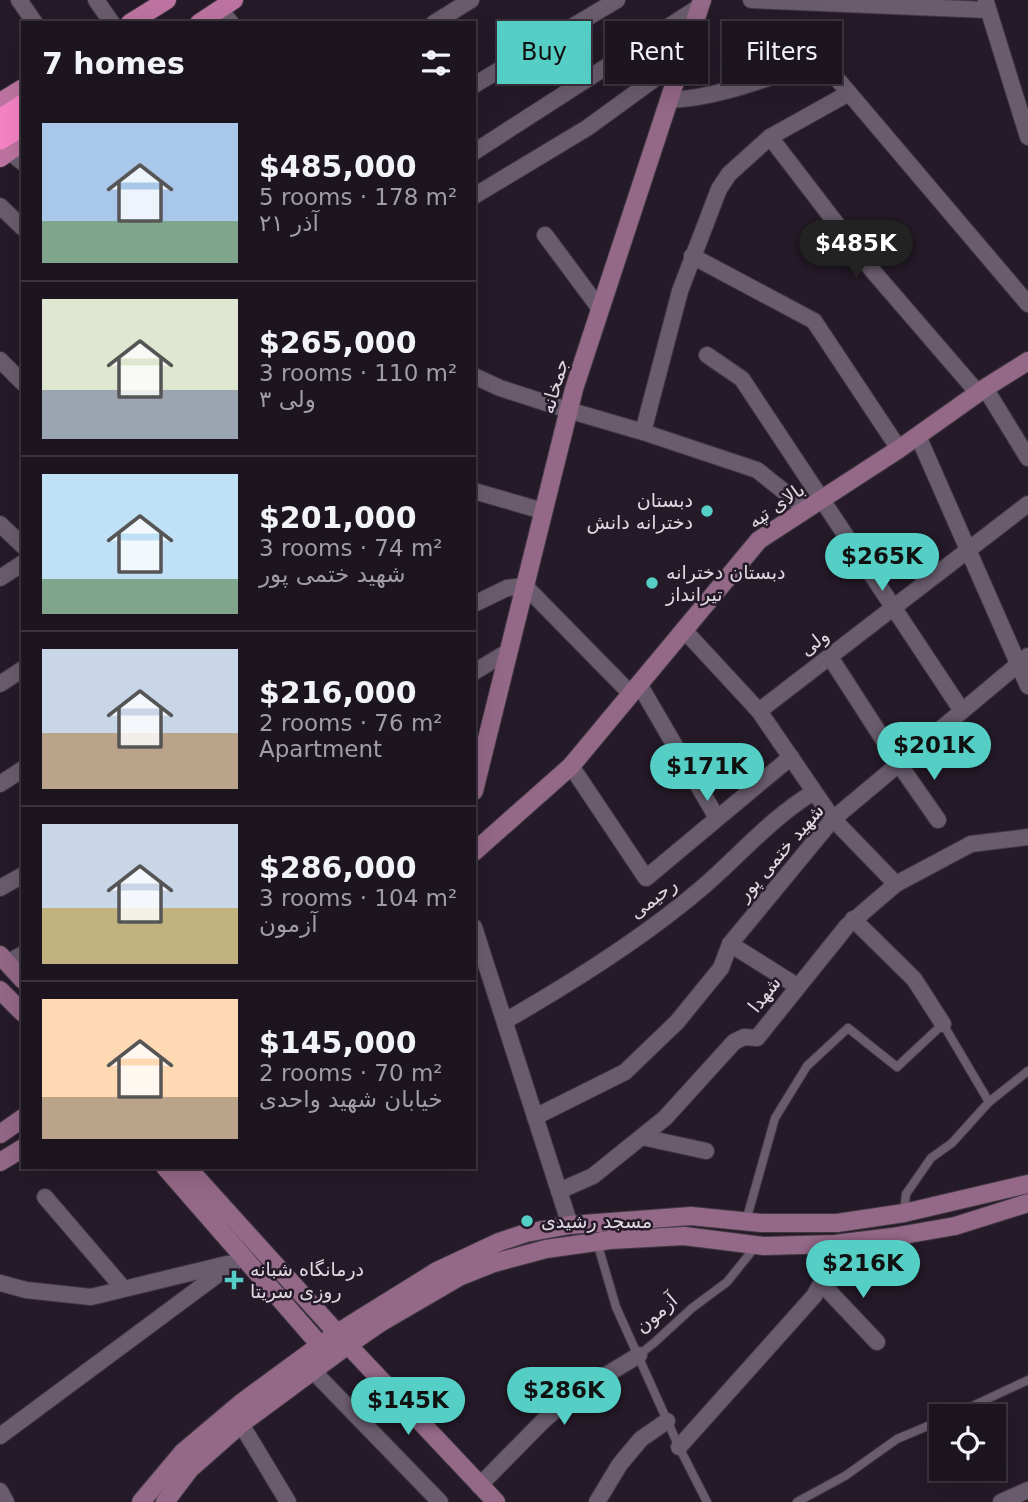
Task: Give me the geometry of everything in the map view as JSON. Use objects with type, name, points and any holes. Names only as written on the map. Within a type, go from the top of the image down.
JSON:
[{"type":"highway","points":[[0,120],[21,106]]},
{"type":"highway","points":[[11,151],[21,129]]},
{"type":"main road","points":[[133,21],[167,0]]},
{"type":"main road","name":"جمخانه","points":[[695,21],[701,3]]},
{"type":"main road","points":[[204,21],[228,11]]},
{"type":"main road","name":"جمخانه","points":[[476,777],[482,735],[509,650],[573,389],[673,84]]},
{"type":"main road","points":[[0,102],[21,89]]},
{"type":"main road","name":"بالای تپه","points":[[476,850],[571,766],[759,540],[1028,361]]},
{"type":"main road","points":[[10,957],[21,976]]},
{"type":"main road","points":[[0,989],[21,1011]]},
{"type":"main road","points":[[0,1133],[21,1119]]},
{"type":"main road","points":[[0,1162],[21,1149]]},
{"type":"main road","points":[[167,1169],[240,1260],[320,1345]]},
{"type":"main road","points":[[189,1169],[496,1502]]},
{"type":"main road","points":[[166,1502],[190,1469],[241,1424],[313,1371],[343,1339],[437,1271],[499,1242],[526,1233],[569,1225],[691,1216],[746,1221],[837,1223],[904,1213],[1028,1184]]},
{"type":"main road","points":[[141,1502],[183,1452],[241,1403],[320,1345],[343,1339],[380,1323],[459,1277],[520,1255],[597,1242],[684,1236],[757,1245],[835,1244],[955,1226],[1028,1203]]},
{"type":"main road","points":[[904,1213],[907,1234]]},
{"type":"street","points":[[19,0],[34,21]]},
{"type":"street","points":[[96,0],[111,21]]},
{"type":"street","points":[[437,21],[471,0]]},
{"type":"street","points":[[476,84],[617,0]]},
{"type":"street","points":[[751,0],[987,5],[1028,136]]},
{"type":"street","points":[[476,151],[701,3]]},
{"type":"street","points":[[668,100],[689,99],[727,91],[821,61],[1028,304]]},
{"type":"street","points":[[476,195],[587,128],[648,84]]},
{"type":"street","points":[[643,432],[680,291],[719,189],[729,174],[770,137],[849,93]]},
{"type":"street","points":[[770,137],[872,270],[982,390],[1028,458]]},
{"type":"street","points":[[0,205],[21,226]]},
{"type":"street","points":[[545,235],[600,309]]},
{"type":"street","points":[[692,256],[814,321],[899,449]]},
{"type":"street","points":[[706,355],[742,379],[962,711]]},
{"type":"street","points":[[0,360],[21,381]]},
{"type":"street","points":[[476,377],[568,410],[757,470],[806,509]]},
{"type":"street","points":[[918,436],[968,550],[1023,661],[1028,686]]},
{"type":"street","points":[[476,492],[543,510]]},
{"type":"street","name":"ولی","points":[[759,711],[1028,504]]},
{"type":"street","points":[[0,524],[21,544]]},
{"type":"street","points":[[0,578],[21,564]]},
{"type":"street","points":[[476,603],[507,587],[525,586],[635,689],[717,818]]},
{"type":"street","points":[[684,630],[759,711],[833,819],[896,884]]},
{"type":"street","points":[[476,671],[509,650]]},
{"type":"street","points":[[830,657],[938,820]]},
{"type":"street","name":"شهید ختمی پور","points":[[535,1116],[625,1072],[677,1022],[720,968],[730,944],[833,819],[1023,661]]},
{"type":"street","points":[[0,684],[21,670]]},
{"type":"street","points":[[571,766],[646,878],[791,757]]},
{"type":"street","points":[[0,784],[21,770]]},
{"type":"street","name":"رحیمی","points":[[505,1021],[629,943],[704,886],[796,802],[814,792]]},
{"type":"street","name":"شهدا","points":[[559,1191],[593,1176],[665,1118],[734,1042],[744,1037],[757,1038],[853,919],[896,884],[971,844],[1028,837]]},
{"type":"street","points":[[0,888],[21,875]]},
{"type":"street","points":[[853,919],[914,979],[943,1024]]},
{"type":"street","points":[[476,933],[569,1225]]},
{"type":"street","points":[[730,944],[797,986]]},
{"type":"street","points":[[642,1137],[706,1151]]},
{"type":"street","points":[[45,1197],[124,1288]]},
{"type":"street","points":[[679,1447],[814,1296],[822,1284],[835,1244]]},
{"type":"street","points":[[0,1283],[26,1290],[90,1297],[240,1260]]},
{"type":"street","points":[[0,1436],[240,1260]]},
{"type":"street","points":[[822,1284],[877,1342]]},
{"type":"street","name":"آزمون","points":[[479,1486],[543,1421],[573,1395],[639,1355]]},
{"type":"street","points":[[313,1371],[440,1502]]},
{"type":"street","points":[[597,1502],[620,1464],[641,1439],[667,1421]]},
{"type":"street","points":[[241,1424],[288,1502]]},
{"type":"street","points":[[1001,1502],[1028,1490]]},
{"type":"street","points":[[0,1491],[6,1502]]},
{"type":"lane","points":[[746,1221],[775,1118],[807,1066],[848,1028],[897,1067],[943,1024],[989,1102]]},
{"type":"lane","points":[[904,1213],[906,1194],[931,1158],[952,1143],[989,1102],[1028,1071]]},
{"type":"lane","points":[[597,1242],[615,1307],[707,1502]]},
{"type":"lane","name":"آزمون","points":[[639,1355],[692,1308],[727,1282],[757,1245]]},
{"type":"lane","points":[[977,1404],[1028,1380]]},
{"type":"lane","points":[[797,1502],[845,1476],[897,1439],[929,1425]]},
{"type":"place","name":"دبستان دخترانه دانش","points":[[707,511]]},
{"type":"place","name":"دبستان دخترانه تیرانداز","points":[[652,583]]},
{"type":"place","name":"مسجد رشیدی","points":[[527,1221]]},
{"type":"place","name":"درمانگاه شبانه روزی سریتا","points":[[234,1280]]}]
